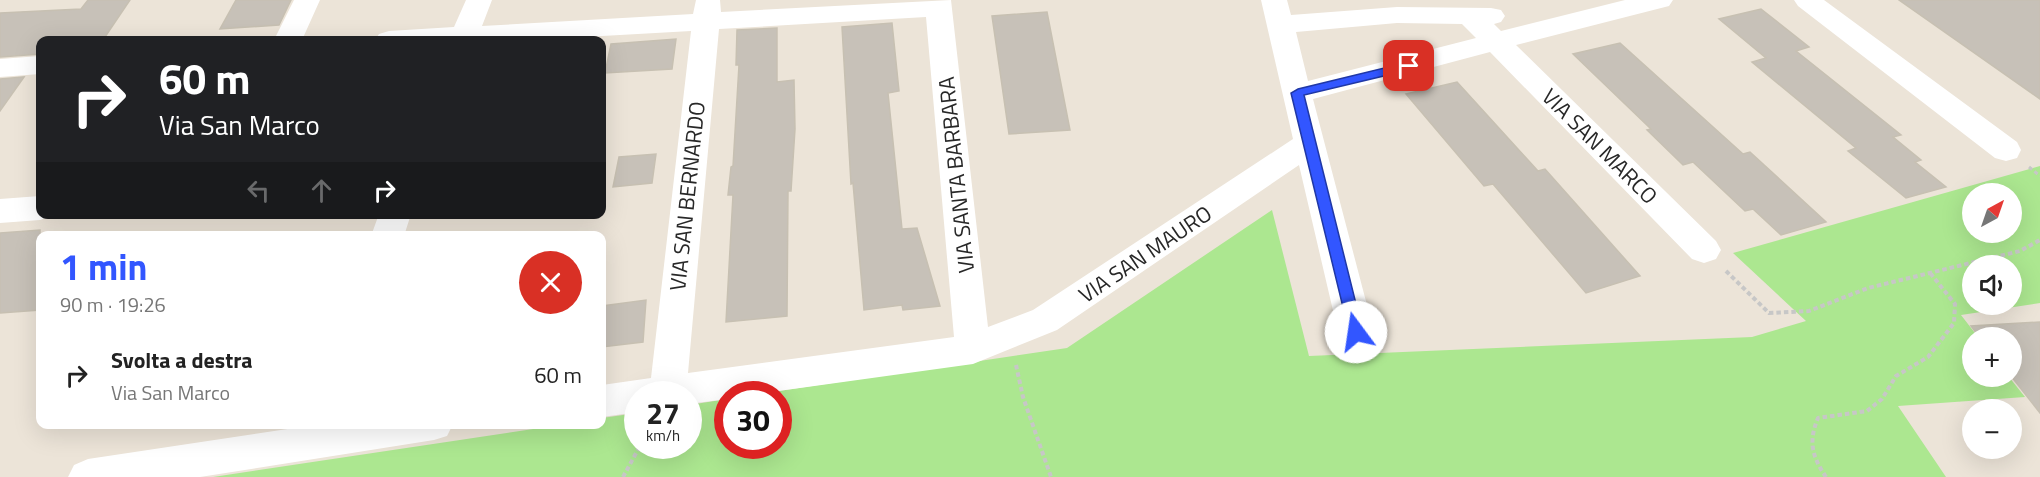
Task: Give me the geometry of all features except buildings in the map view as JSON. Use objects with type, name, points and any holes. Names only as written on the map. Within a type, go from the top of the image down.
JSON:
[{"type":"street","points":[[290,36],[307,0]]},
{"type":"street","points":[[465,36],[479,0]]},
{"type":"street","points":[[1298,93],[1409,66],[1586,17],[1660,0]]},
{"type":"street","points":[[1808,0],[2006,150]]},
{"type":"street","points":[[482,36],[706,11],[939,4]]},
{"type":"street","name":"VIA SANTA BARBARA","points":[[939,4],[973,349]]},
{"type":"street","name":"VIA SAN BERNARDO","points":[[654,381],[706,11]]},
{"type":"street","points":[[1356,332],[1277,13],[1586,17]]},
{"type":"street","name":"VIA SAN MARCO","points":[[1470,16],[1704,250]]},
{"type":"street","points":[[0,68],[36,65]]},
{"type":"street","name":"VIA SAN MAURO","points":[[702,387],[973,349],[1009,335],[1045,320],[1310,143]]},
{"type":"street","points":[[0,211],[36,208]]},
{"type":"street","name":"VIA SAN MAURO","points":[[606,400],[624,398]]},
{"type":"street","points":[[88,477],[312,433],[366,429]]},
{"type":"path","points":[[1704,250],[1769,313],[1809,311],[1868,288],[2020,251],[2040,240]]},
{"type":"path","points":[[1826,477],[1812,457],[1811,433],[1818,418],[1867,411],[1882,399],[1896,376],[1928,357],[1954,323],[1955,304],[1931,274]]},
{"type":"path","points":[[1009,335],[1023,397],[1051,477]]},
{"type":"path","points":[[623,477],[633,459]]},
{"type":"green space","points":[[2040,166],[2040,303],[2022,306],[2022,255],[1962,255],[1961,315],[1970,327],[1962,327],[1962,387],[2017,387],[2025,397],[1962,399],[1962,401],[1898,406],[1946,477],[213,477],[533,429],[606,429],[606,417],[624,415],[624,459],[702,459],[702,403],[714,401],[714,459],[792,459],[792,389],[1067,348],[1272,210],[1309,356],[1752,337],[1806,321],[1733,253],[1962,188],[1962,243],[2022,243],[2022,183],[1980,183]]},
{"type":"route","points":[[1356,332],[1298,93],[1409,66]]}]
